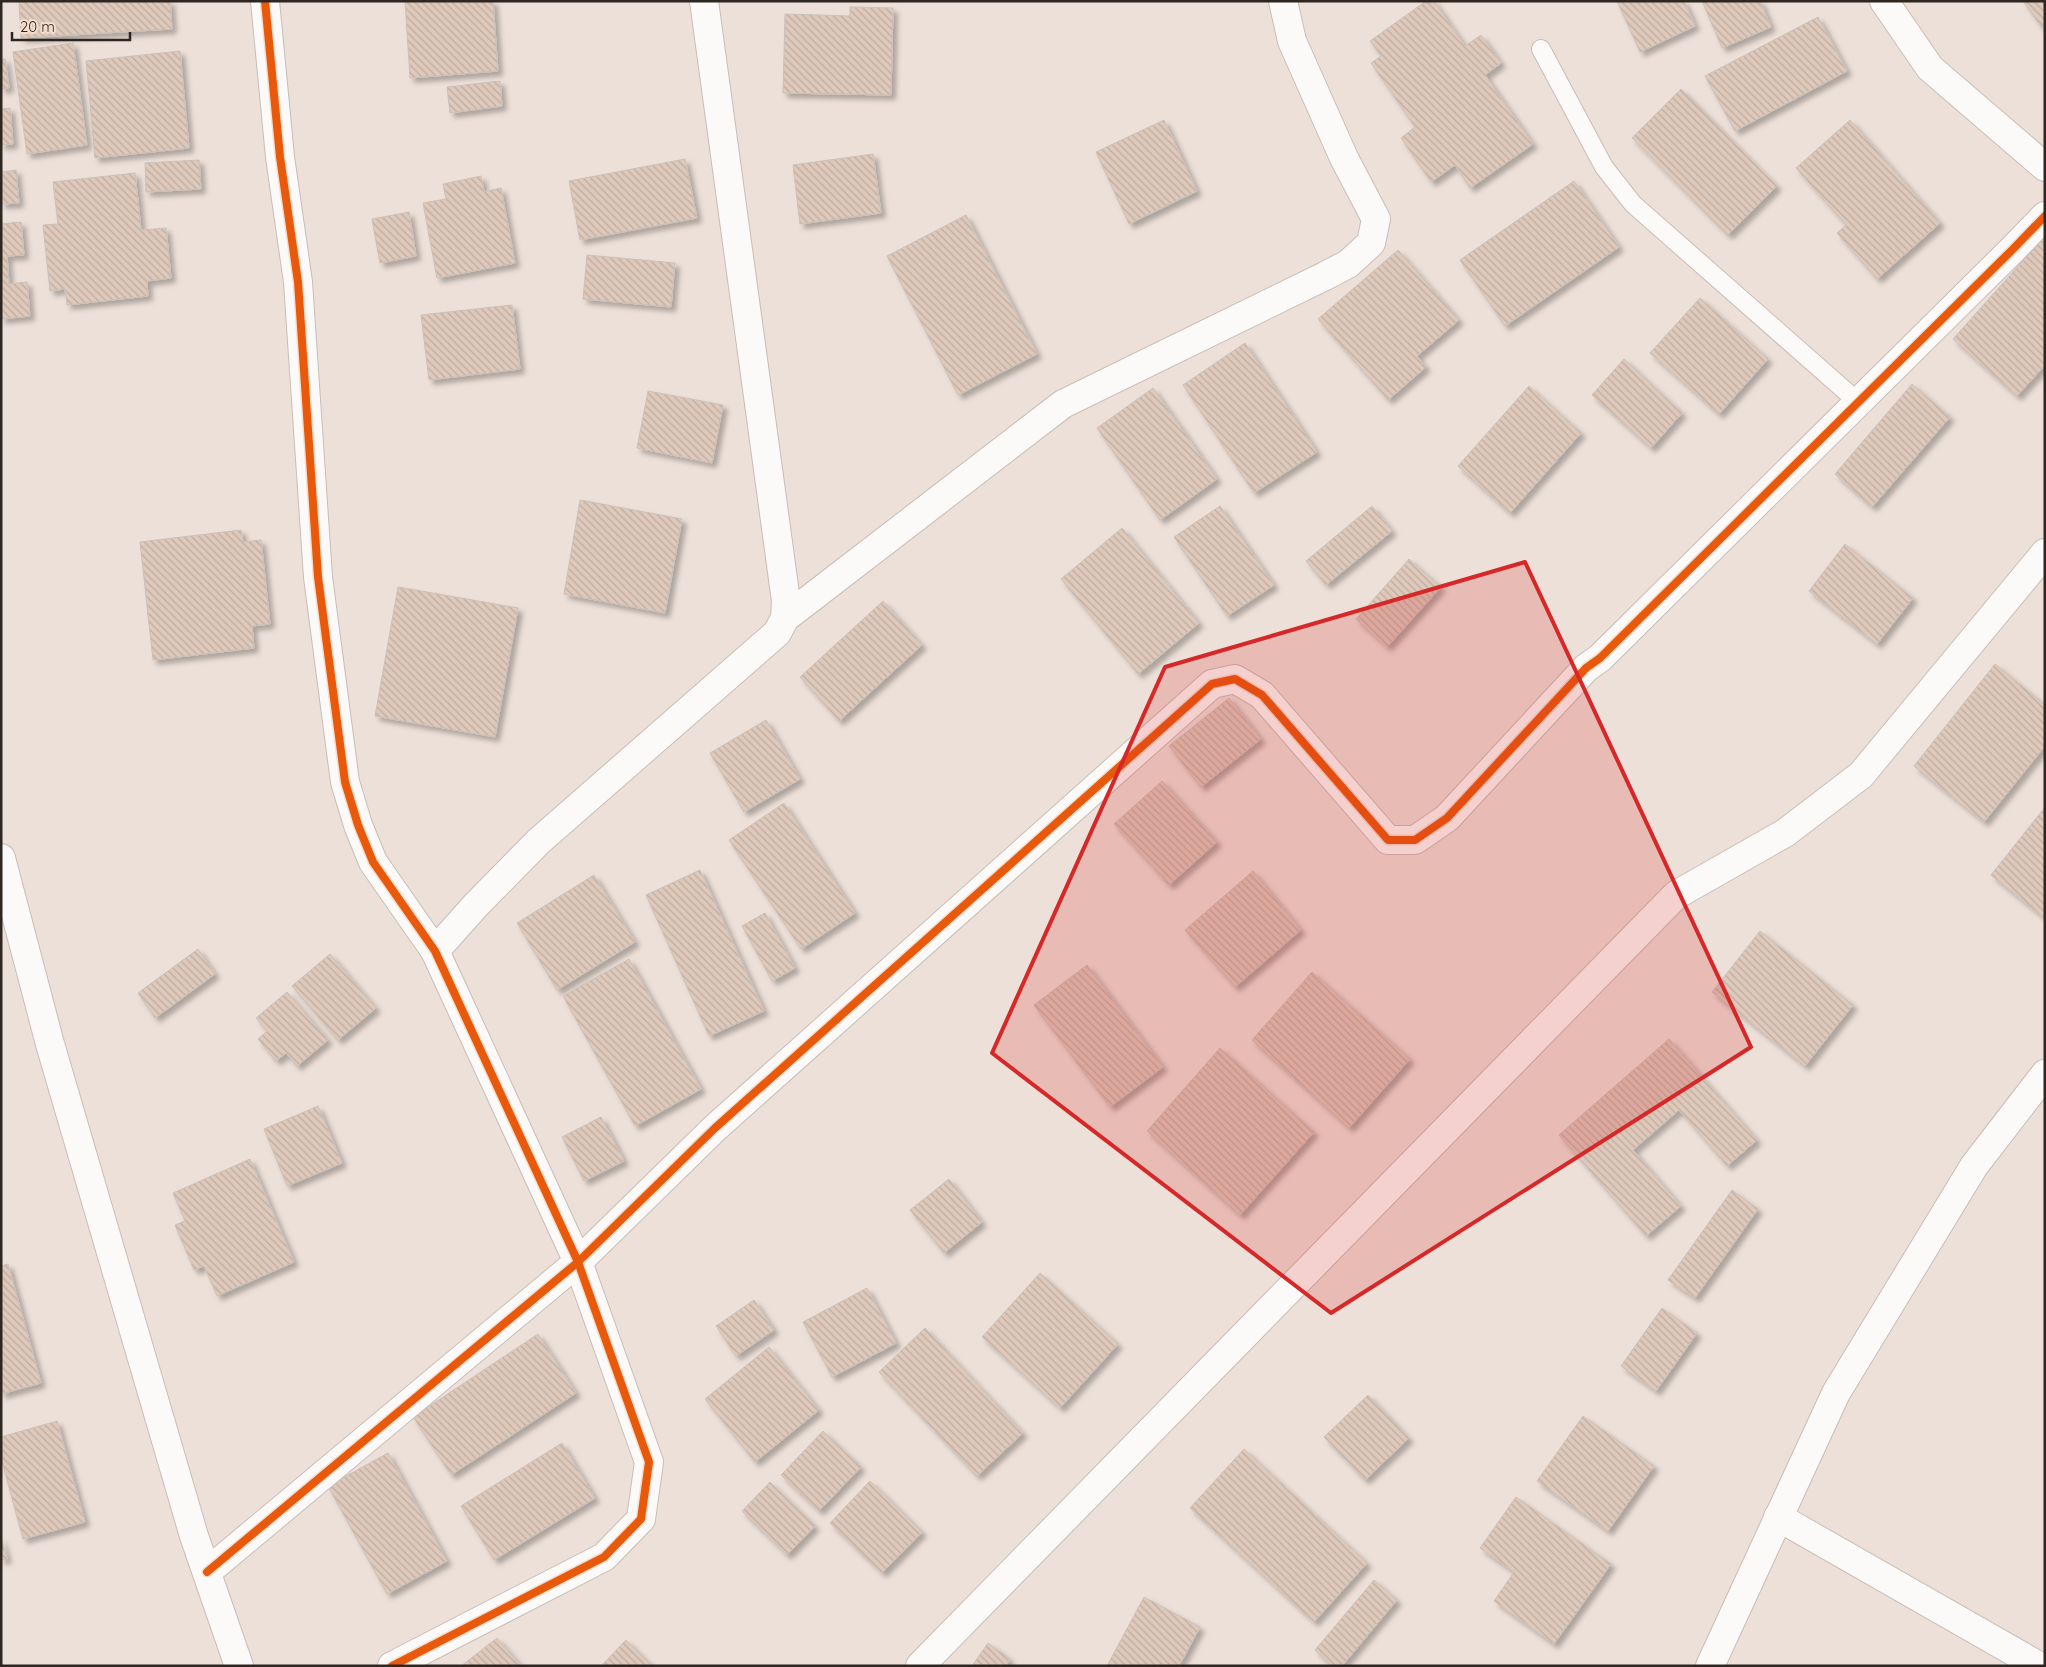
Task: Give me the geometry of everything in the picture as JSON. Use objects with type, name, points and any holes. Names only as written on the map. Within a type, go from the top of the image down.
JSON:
[{"type":"street","points":[[265,1],[280,157],[298,282],[318,577],[345,782],[358,825],[373,862],[435,951],[578,1262],[649,1462],[641,1519],[604,1557],[392,1666]]},
{"type":"street","points":[[704,1],[784,591],[785,618]]},
{"type":"street","points":[[435,951],[476,905],[539,841],[777,633],[785,618],[1063,404],[1348,264],[1371,243],[1376,218],[1344,158],[1292,41],[1283,1]]},
{"type":"street","points":[[1884,1],[1930,68],[2045,167]]},
{"type":"street","points":[[207,1572],[578,1262],[715,1128],[1212,684],[1235,679],[1262,695],[1388,840],[1415,840],[1447,818],[1586,668],[1600,658],[2045,216]]},
{"type":"street","points":[[920,1666],[1676,895],[1785,834],[1861,775],[2045,553]]},
{"type":"street","points":[[1,858],[50,1044],[194,1536],[239,1666]]},
{"type":"street","points":[[1710,1666],[1836,1393],[1974,1166],[2045,1074]]},
{"type":"street","points":[[1778,1516],[2039,1666]]},
{"type":"lane","points":[[1541,49],[1604,167],[1633,204],[1858,402]]},
{"type":"highlighted area","points":[[1525,562],[1751,1047],[1331,1313],[992,1053],[1165,667]]},
{"type":"building","points":[[19,1],[170,1],[172,29],[21,38]]},
{"type":"building","points":[[405,1],[493,1],[498,71],[410,78]]},
{"type":"building","points":[[1426,1],[1434,1],[1465,46],[1481,35],[1501,63],[1485,75],[1533,144],[1470,188],[1455,165],[1431,182],[1401,138],[1415,127],[1371,63],[1381,56],[1370,41]]},
{"type":"building","points":[[1617,1],[1684,1],[1695,26],[1640,52]]},
{"type":"building","points":[[1702,1],[1760,1],[1771,27],[1722,48]]},
{"type":"building","points":[[2023,1],[2045,1],[2045,32]]},
{"type":"building","points":[[850,7],[893,8],[891,95],[783,93],[785,14],[850,16]]},
{"type":"building","points":[[1818,17],[1847,71],[1735,131],[1705,76]]},
{"type":"building","points":[[73,43],[87,145],[27,154],[13,52]]},
{"type":"building","points":[[180,51],[189,148],[95,158],[86,61]]},
{"type":"building","points":[[1,59],[5,59],[9,88],[1,89]]},
{"type":"building","points":[[500,81],[502,106],[450,113],[447,87]]},
{"type":"building","points":[[1681,89],[1777,186],[1728,235],[1632,138]]},
{"type":"building","points":[[10,108],[13,144],[1,145],[1,109]]},
{"type":"building","points":[[1164,120],[1197,191],[1129,224],[1096,152]]},
{"type":"building","points":[[1850,120],[1940,223],[1877,279],[1837,233],[1846,225],[1796,168]]},
{"type":"building","points":[[873,154],[881,213],[800,224],[793,165]]},
{"type":"building","points":[[685,159],[697,218],[580,240],[569,181]]},
{"type":"building","points":[[199,160],[201,189],[146,192],[145,163]]},
{"type":"building","points":[[16,170],[19,203],[1,204],[1,172]]},
{"type":"building","points":[[135,173],[141,230],[166,228],[171,278],[147,281],[148,296],[67,305],[65,289],[50,291],[43,225],[58,224],[53,182]]},
{"type":"building","points":[[481,176],[484,192],[501,188],[515,263],[437,278],[423,203],[446,199],[443,184]]},
{"type":"building","points":[[1574,181],[1619,247],[1505,326],[1460,260]]},
{"type":"building","points":[[409,212],[416,256],[380,263],[372,219]]},
{"type":"building","points":[[966,215],[1037,354],[958,395],[887,256]]},
{"type":"building","points":[[21,222],[24,255],[7,256],[9,284],[27,282],[30,316],[1,319],[1,224]]},
{"type":"building","points":[[2045,236],[2045,365],[2017,396],[1953,339]]},
{"type":"building","points":[[1398,250],[1459,320],[1417,356],[1426,367],[1388,400],[1318,319]]},
{"type":"building","points":[[587,255],[675,263],[671,307],[583,299]]},
{"type":"building","points":[[1700,298],[1768,359],[1719,414],[1650,353]]},
{"type":"building","points":[[512,305],[520,369],[429,380],[421,315]]},
{"type":"building","points":[[1245,343],[1317,452],[1254,493],[1183,385]]},
{"type":"building","points":[[1624,359],[1682,413],[1651,448],[1592,395]]},
{"type":"building","points":[[1912,384],[1950,417],[1872,507],[1835,474]]},
{"type":"building","points":[[1529,386],[1581,433],[1510,513],[1458,466]]},
{"type":"building","points":[[1153,388],[1217,479],[1160,520],[1097,428]]},
{"type":"building","points":[[648,391],[723,405],[712,463],[637,448]]},
{"type":"building","points":[[580,500],[682,519],[665,613],[564,594]]},
{"type":"building","points":[[1220,506],[1274,585],[1227,616],[1174,537]]},
{"type":"building","points":[[1372,506],[1392,531],[1326,585],[1306,561]]},
{"type":"building","points":[[1122,528],[1199,623],[1138,674],[1061,579]]},
{"type":"building","points":[[241,530],[243,542],[261,540],[270,624],[252,626],[254,648],[153,660],[140,542]]},
{"type":"building","points":[[1845,544],[1913,598],[1877,644],[1809,591]]},
{"type":"building","points":[[1409,559],[1441,587],[1387,647],[1356,619]]},
{"type":"building","points":[[398,587],[518,608],[495,737],[375,716]]},
{"type":"building","points":[[883,601],[922,645],[839,721],[800,677]]},
{"type":"building","points":[[1995,664],[2045,705],[2045,746],[1984,822],[1914,766]]},
{"type":"building","points":[[1229,698],[1261,739],[1201,787],[1169,746]]},
{"type":"building","points":[[766,720],[800,779],[744,812],[710,753]]},
{"type":"building","points":[[1162,781],[1217,842],[1169,885],[1114,824]]},
{"type":"building","points":[[784,803],[855,913],[801,949],[729,840]]},
{"type":"building","points":[[2045,807],[2045,913],[2042,916],[1991,875]]},
{"type":"building","points":[[700,870],[764,1011],[709,1036],[646,895]]},
{"type":"building","points":[[1253,871],[1301,930],[1235,987],[1185,930]]},
{"type":"building","points":[[594,875],[635,942],[557,990],[517,923]]},
{"type":"building","points":[[765,913],[795,968],[772,981],[742,926]]},
{"type":"building","points":[[1760,931],[1853,1005],[1805,1066],[1712,992]]},
{"type":"building","points":[[198,949],[215,974],[155,1018],[138,993]]},
{"type":"building","points":[[330,954],[376,1008],[338,1040],[292,986]]},
{"type":"building","points":[[629,959],[701,1089],[635,1126],[563,996]]},
{"type":"building","points":[[1087,965],[1163,1067],[1110,1107],[1034,1005]]},
{"type":"building","points":[[1312,972],[1410,1059],[1349,1128],[1252,1040]]},
{"type":"building","points":[[287,992],[328,1040],[297,1066],[286,1053],[276,1061],[258,1039],[267,1031],[256,1018]]},
{"type":"building","points":[[1669,1039],[1757,1140],[1727,1166],[1679,1110],[1633,1150],[1681,1206],[1646,1236],[1559,1135]]},
{"type":"building","points":[[1220,1048],[1314,1132],[1240,1215],[1147,1131]]},
{"type":"building","points":[[318,1106],[342,1163],[287,1186],[264,1129]]},
{"type":"building","points":[[601,1117],[624,1161],[584,1181],[562,1137]]},
{"type":"building","points":[[250,1159],[294,1262],[217,1296],[204,1266],[194,1270],[175,1225],[185,1221],[173,1193]]},
{"type":"building","points":[[949,1179],[982,1222],[944,1253],[910,1210]]},
{"type":"building","points":[[1732,1190],[1758,1209],[1695,1298],[1668,1280]]},
{"type":"building","points":[[8,1264],[41,1383],[1,1394],[1,1266]]},
{"type":"building","points":[[1040,1273],[1118,1344],[1060,1408],[982,1337]]},
{"type":"building","points":[[867,1288],[896,1343],[832,1377],[803,1322]]},
{"type":"building","points":[[754,1300],[774,1330],[736,1356],[716,1326]]},
{"type":"building","points":[[1662,1308],[1697,1333],[1656,1391],[1621,1366]]},
{"type":"building","points":[[925,1328],[1023,1433],[977,1476],[879,1372]]},
{"type":"building","points":[[538,1334],[576,1393],[451,1475],[413,1417]]},
{"type":"building","points":[[769,1347],[819,1410],[755,1462],[705,1399]]},
{"type":"building","points":[[1368,1395],[1409,1438],[1365,1480],[1324,1437]]},
{"type":"building","points":[[1583,1416],[1654,1466],[1608,1531],[1537,1481]]},
{"type":"building","points":[[57,1421],[85,1522],[23,1539],[1,1458],[1,1437]]},
{"type":"building","points":[[823,1431],[861,1467],[819,1511],[781,1475]]},
{"type":"building","points":[[562,1443],[595,1498],[494,1560],[461,1506]]},
{"type":"building","points":[[1244,1449],[1367,1563],[1314,1622],[1190,1508]]},
{"type":"building","points":[[388,1453],[447,1561],[387,1594],[328,1486]]},
{"type":"building","points":[[870,1481],[922,1532],[882,1573],[830,1523]]},
{"type":"building","points":[[770,1482],[815,1526],[787,1555],[742,1511]]},
{"type":"building","points":[[1516,1497],[1611,1564],[1554,1644],[1494,1601],[1514,1572],[1480,1548]]},
{"type":"building","points":[[1,1537],[7,1559],[1,1560]]},
{"type":"building","points":[[1374,1580],[1397,1600],[1342,1666],[1332,1666],[1315,1650]]},
{"type":"building","points":[[1144,1597],[1200,1627],[1179,1666],[1107,1666]]},
{"type":"building","points":[[497,1638],[521,1666],[461,1666]]},
{"type":"building","points":[[626,1640],[652,1666],[601,1666]]},
{"type":"building","points":[[988,1643],[1010,1659],[1006,1666],[972,1666]]},
{"type":"cycle path","points":[[265,1],[280,157],[298,282],[318,577],[345,782],[358,825],[373,862],[435,951],[578,1262],[649,1462],[641,1519],[604,1557],[392,1666]]},
{"type":"cycle path","points":[[207,1572],[578,1262],[715,1128],[1212,684],[1235,679],[1262,695],[1388,840],[1415,840],[1447,818],[1586,668],[1600,658],[2045,216]]}]
